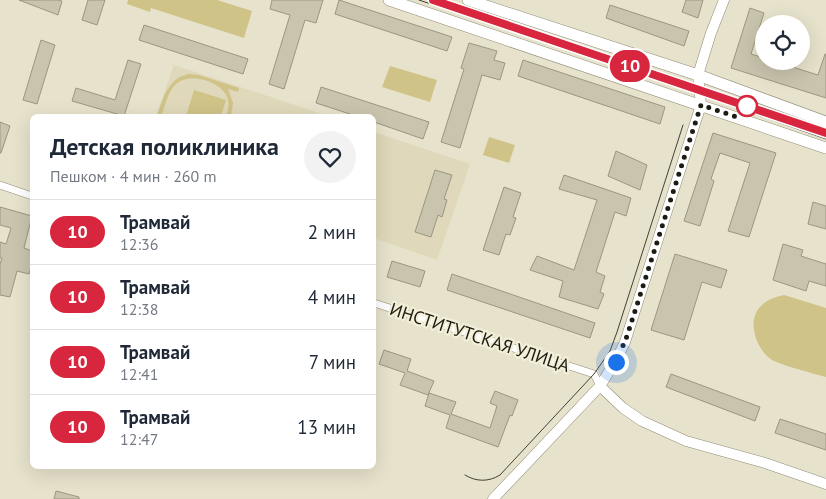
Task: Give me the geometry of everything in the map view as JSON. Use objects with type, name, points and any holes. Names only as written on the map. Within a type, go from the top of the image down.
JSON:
[{"type":"main road","points":[[389,0],[826,148]]},
{"type":"main road","points":[[468,0],[698,75],[826,122]]},
{"type":"street","points":[[493,499],[600,386],[616,362],[627,336],[701,105],[698,75],[724,0]]},
{"type":"street","points":[[0,185],[30,195]]},
{"type":"street","name":"ИНСТИТУТСКАЯ УЛИЦА","points":[[376,304],[594,374],[600,386],[623,408],[642,421],[679,438],[765,463],[826,484]]},
{"type":"shaded area","points":[[128,0],[217,0],[252,11],[244,38],[151,8],[150,12],[127,4]]},
{"type":"shaded area","points":[[174,65],[322,114],[157,114]]},
{"type":"shaded area","points":[[390,66],[437,80],[430,102],[382,87]]},
{"type":"shaded area","points":[[189,74],[199,75],[239,88],[238,92],[228,89],[233,103],[231,114],[227,114],[228,102],[224,91],[204,80],[189,79],[182,80],[173,87],[162,114],[158,114],[167,90],[171,84],[182,76]]},
{"type":"shaded area","points":[[194,90],[226,100],[222,114],[187,114]]},
{"type":"shaded area","points":[[376,133],[470,164],[437,260],[376,239]]},
{"type":"shaded area","points":[[489,137],[515,145],[509,163],[483,155]]},
{"type":"shaded area","points":[[784,295],[826,308],[826,377],[774,361],[768,357],[758,344],[754,328],[756,313],[765,302]]},
{"type":"building","points":[[19,0],[58,0],[62,1],[58,15]]},
{"type":"building","points":[[88,0],[105,0],[97,25],[82,20]]},
{"type":"building","points":[[272,0],[323,0],[316,23],[305,20],[284,89],[269,84],[290,15],[270,9]]},
{"type":"building","points":[[339,0],[452,37],[447,51],[335,14]]},
{"type":"building","points":[[686,0],[703,0],[698,18],[682,12]]},
{"type":"building","points":[[610,5],[689,31],[684,46],[606,18]]},
{"type":"building","points":[[750,8],[764,13],[763,15],[755,15],[755,41],[751,54],[755,55],[755,70],[802,70],[818,75],[826,54],[826,98],[731,68]]},
{"type":"building","points":[[144,25],[248,59],[243,74],[139,40]]},
{"type":"building","points":[[41,40],[55,45],[37,104],[23,100]]},
{"type":"building","points":[[469,43],[497,51],[494,60],[505,63],[500,80],[482,75],[460,148],[441,142],[464,69],[461,68]]},
{"type":"building","points":[[128,60],[141,64],[125,114],[117,114],[72,101],[76,88],[115,100]]},
{"type":"building","points":[[523,60],[665,107],[660,124],[518,76]]},
{"type":"building","points":[[321,87],[429,122],[423,139],[376,123],[376,114],[350,114],[316,103]]},
{"type":"building","points":[[0,122],[10,126],[1,153],[0,153]]},
{"type":"building","points":[[713,133],[776,153],[749,237],[728,231],[750,163],[720,153],[711,179],[714,181],[700,226],[684,221]]},
{"type":"building","points":[[616,151],[647,165],[640,190],[608,176]]},
{"type":"building","points":[[435,170],[452,175],[444,199],[447,200],[442,217],[438,215],[431,237],[415,232]]},
{"type":"building","points":[[564,175],[631,198],[626,216],[615,212],[596,272],[605,276],[600,292],[604,294],[598,309],[559,297],[563,281],[530,270],[537,256],[574,270],[597,200],[559,189]]},
{"type":"building","points":[[504,187],[521,193],[513,217],[516,218],[510,235],[506,234],[499,255],[483,250]]},
{"type":"building","points":[[813,202],[826,206],[826,229],[808,224]]},
{"type":"building","points":[[0,207],[30,215],[30,224],[24,248],[30,250],[30,270],[29,274],[17,271],[10,297],[0,295],[0,264],[2,258],[0,258],[0,242],[6,244],[11,228],[0,225]]},
{"type":"building","points":[[783,244],[803,250],[801,256],[826,264],[826,286],[809,281],[806,291],[773,280]]},
{"type":"building","points":[[675,254],[727,270],[721,288],[702,282],[684,340],[651,330]]},
{"type":"building","points":[[392,261],[425,271],[420,287],[387,277]]},
{"type":"building","points":[[452,274],[595,323],[590,338],[447,290]]},
{"type":"building","points":[[384,350],[411,359],[407,371],[434,381],[428,395],[400,385],[405,373],[379,364]]},
{"type":"building","points":[[671,374],[760,407],[755,421],[666,387]]},
{"type":"building","points":[[495,391],[518,400],[498,447],[446,428],[450,415],[425,406],[429,393],[456,402],[451,414],[490,428],[497,406],[490,403]]},
{"type":"building","points":[[780,419],[826,434],[826,450],[775,433]]},
{"type":"building","points":[[56,491],[79,497],[79,499],[54,499]]},
{"type":"tram line","points":[[419,0],[650,77],[826,139]]},
{"type":"tram line","name":"10","points":[[433,0],[826,133]]},
{"type":"tram line","points":[[465,475],[482,480],[500,475],[594,374],[610,351],[683,125]]},
{"type":"route","points":[[616,362],[627,336],[701,105],[737,117],[747,106]]}]
